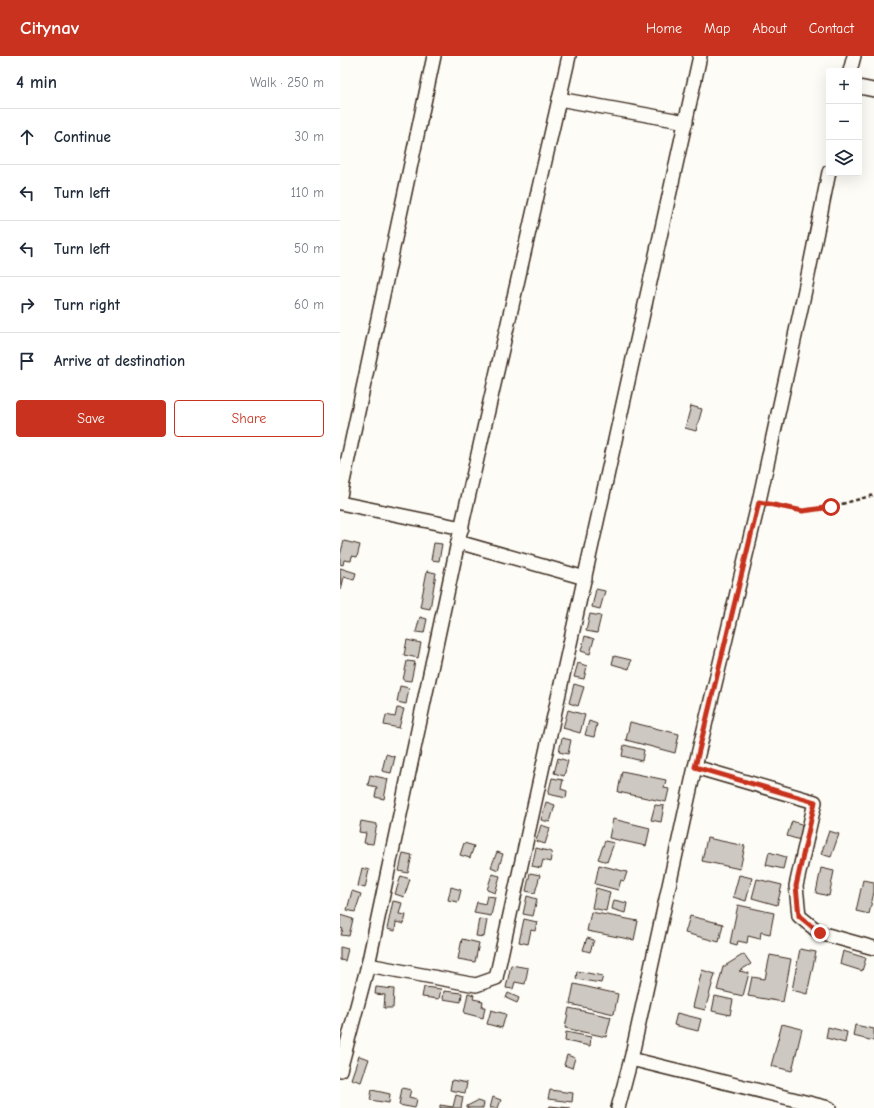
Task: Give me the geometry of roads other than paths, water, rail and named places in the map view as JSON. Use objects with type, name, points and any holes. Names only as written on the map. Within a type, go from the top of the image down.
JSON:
[{"type":"street","points":[[340,496],[434,56]]},
{"type":"street","points":[[340,1070],[368,965],[458,542],[569,56]]},
{"type":"street","points":[[368,965],[476,985],[496,978],[700,56]]},
{"type":"street","points":[[851,68],[854,56]]},
{"type":"street","points":[[862,88],[874,90]]},
{"type":"street","points":[[559,99],[686,122]]},
{"type":"street","points":[[618,1108],[631,1059],[695,767],[759,502],[828,176]]},
{"type":"street","points":[[340,503],[462,528]]},
{"type":"street","points":[[458,542],[585,578]]},
{"type":"street","points":[[695,767],[815,802],[796,886],[799,916],[820,933],[874,948]]},
{"type":"street","points":[[631,1059],[829,1108]]}]
